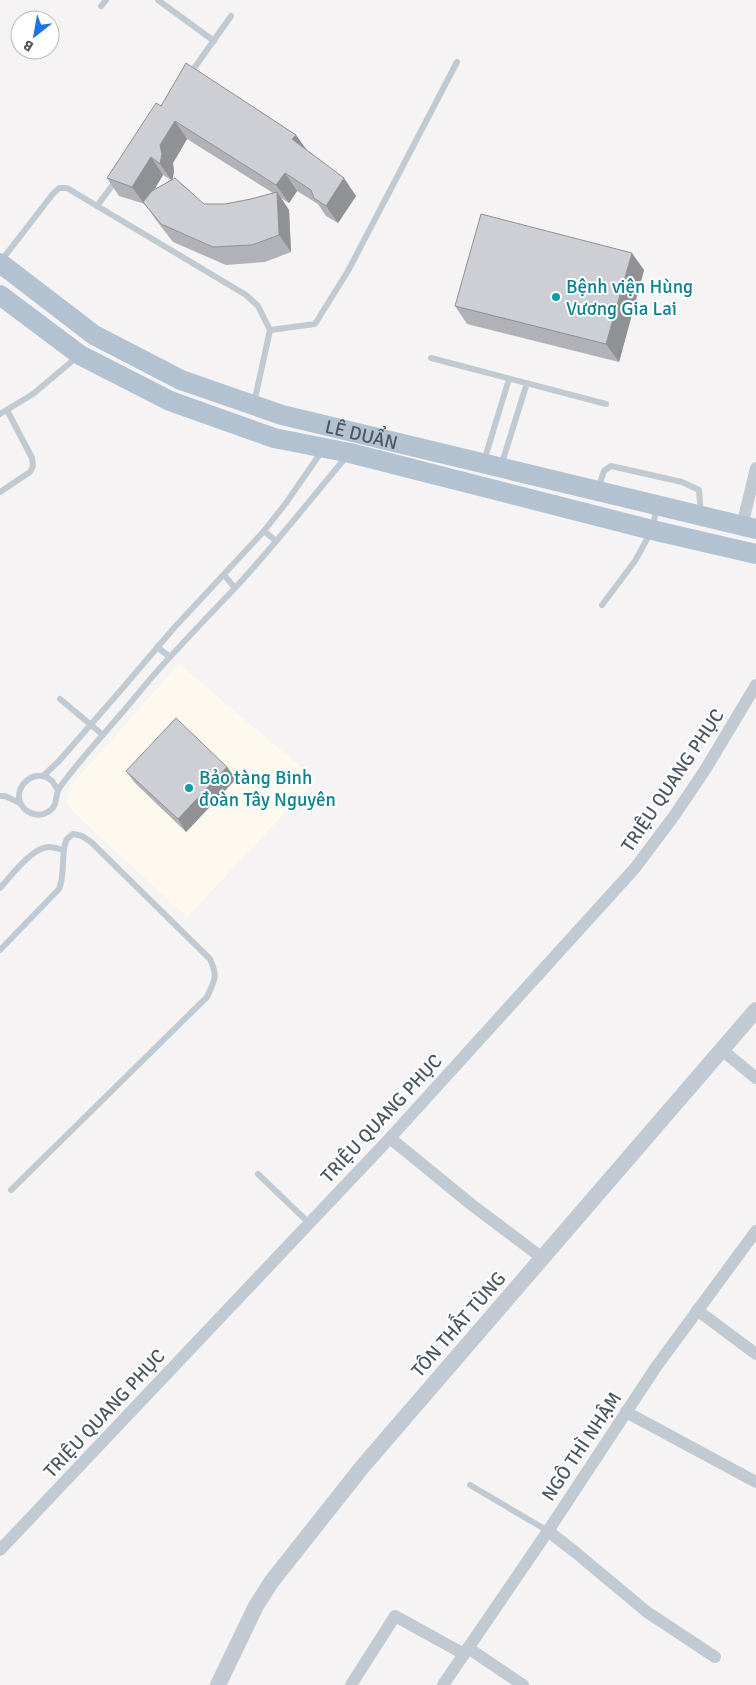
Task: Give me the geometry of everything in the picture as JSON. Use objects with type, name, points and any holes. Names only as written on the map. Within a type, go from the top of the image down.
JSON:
[{"type":"main road","name":"LÊ DUẨN","points":[[0,263],[94,335],[181,380],[254,406],[282,415],[749,528]]},
{"type":"main road","name":"LÊ DUẨN","points":[[0,296],[80,355],[170,400],[274,438],[350,453],[652,530],[756,554]]},
{"type":"main road","points":[[80,355],[94,335]]},
{"type":"street","points":[[749,528],[756,468]]},
{"type":"street","name":"TRIỆU QUANG PHỤC","points":[[0,1550],[390,1138],[635,868],[674,816],[705,770],[756,685]]},
{"type":"street","name":"TÔN THẤT TÙNG","points":[[218,1685],[256,1606],[272,1580],[363,1466],[756,1010]]},
{"type":"street","points":[[722,1050],[756,1078]]},
{"type":"street","points":[[390,1138],[541,1258]]},
{"type":"street","name":"NGÔ THÌ NHẬM","points":[[443,1685],[548,1531],[656,1367],[756,1231]]},
{"type":"street","points":[[697,1310],[756,1354]]},
{"type":"street","points":[[626,1412],[756,1482]]},
{"type":"street","points":[[548,1531],[647,1612],[715,1657]]},
{"type":"street","points":[[351,1685],[395,1616],[466,1651],[523,1685]]},
{"type":"lane","points":[[101,6],[106,0]]},
{"type":"lane","points":[[158,0],[214,41]]},
{"type":"lane","points":[[186,80],[231,16]]},
{"type":"lane","points":[[270,330],[315,324],[348,271],[457,62]]},
{"type":"lane","points":[[97,206],[120,175]]},
{"type":"lane","points":[[0,263],[58,188],[67,188],[246,295],[258,306],[270,330],[254,406]]},
{"type":"lane","points":[[0,414],[39,389],[80,355]]},
{"type":"lane","points":[[431,358],[606,404]]},
{"type":"lane","points":[[492,465],[509,379]]},
{"type":"lane","points":[[492,465],[526,383]]},
{"type":"lane","points":[[0,492],[30,472],[33,466],[32,458],[7,410]]},
{"type":"lane","points":[[43,776],[157,647],[264,531],[286,504],[324,448]]},
{"type":"lane","points":[[58,790],[72,770],[102,735],[170,657],[236,588],[350,453]]},
{"type":"lane","points":[[598,490],[604,471],[611,466],[682,482],[699,490],[701,516]]},
{"type":"lane","points":[[602,605],[635,561],[652,530],[658,505]]},
{"type":"lane","points":[[264,531],[276,541]]},
{"type":"lane","points":[[224,575],[236,588]]},
{"type":"lane","points":[[157,647],[170,657]]},
{"type":"lane","points":[[60,699],[102,735]]},
{"type":"lane","points":[[32,776],[43,776],[52,781],[58,790],[58,799],[55,807],[49,812],[40,815],[32,814],[25,810],[20,803],[19,792],[23,782],[32,776]]},
{"type":"lane","points":[[0,796],[20,803]]},
{"type":"lane","points":[[0,950],[60,889],[64,880],[64,850],[67,839],[73,834],[82,836],[90,842],[210,959],[216,971],[207,997],[11,1190]]},
{"type":"lane","points":[[0,888],[33,853],[41,848],[49,847],[64,850]]},
{"type":"lane","points":[[258,1174],[309,1223]]},
{"type":"lane","points":[[470,1485],[548,1531]]},
{"type":"shaded area","name":"Bảo tàng Binh đoàn Tây Nguyên","points":[[179,664],[316,780],[187,917],[72,811],[67,802],[68,792],[72,784]]},
{"type":"building","points":[[186,63],[296,135],[292,139],[344,178],[326,206],[314,198],[311,190],[285,173],[276,185],[175,121],[160,145],[162,154],[160,164],[151,157],[132,187],[107,178],[156,103],[161,106]]},
{"type":"building","points":[[175,178],[204,204],[225,204],[277,192],[279,235],[252,245],[213,247],[161,224],[143,202],[152,191]]},
{"type":"building","name":"Bệnh viện Hùng Vương Gia Lai","points":[[481,214],[632,253],[606,344],[455,306]]},
{"type":"building","points":[[176,718],[227,767],[178,819],[126,771]]},
{"type":"place","name":"Bệnh viện Hùng Vương Gia Lai","points":[[556,297]]},
{"type":"place","name":"Bảo tàng Binh đoàn Tây Nguyên","points":[[189,788]]}]
